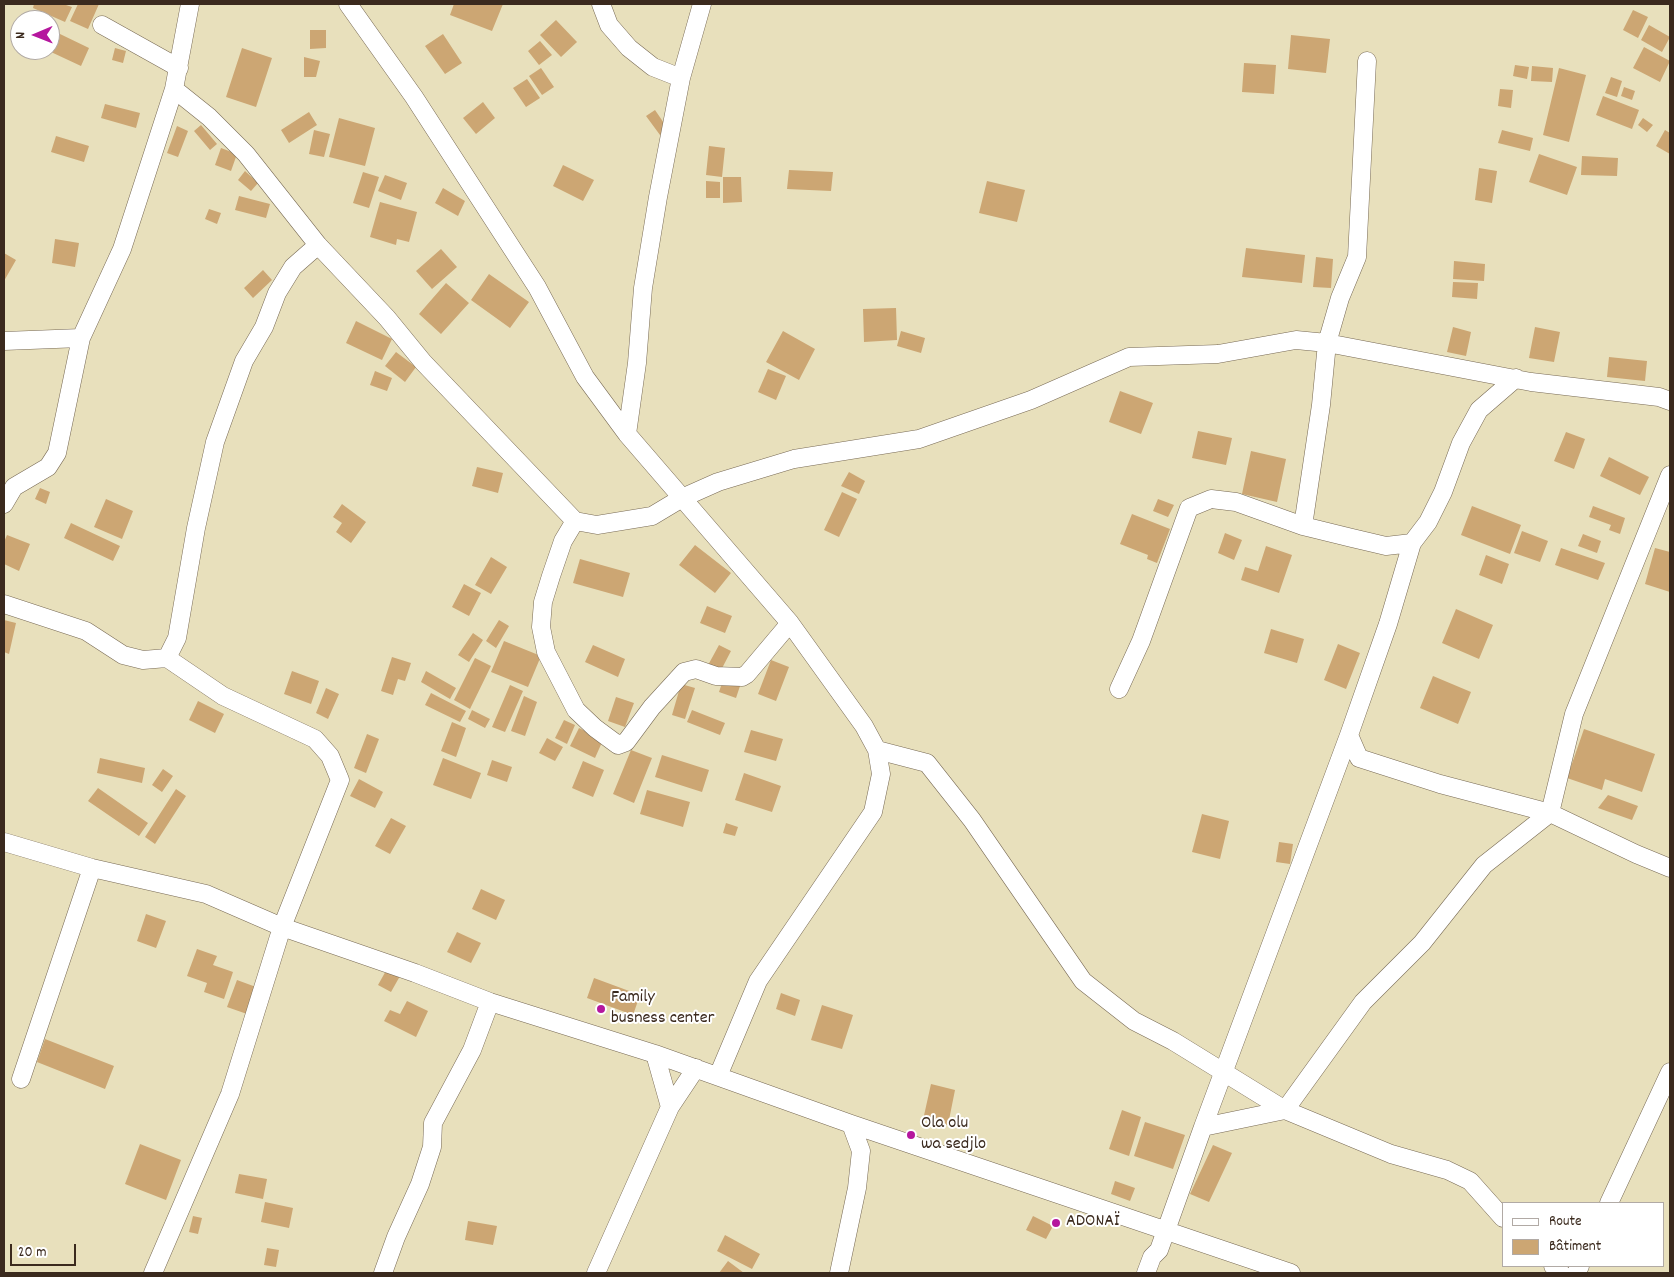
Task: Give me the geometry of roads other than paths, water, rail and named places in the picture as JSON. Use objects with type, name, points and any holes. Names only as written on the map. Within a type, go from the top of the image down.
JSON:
[{"type":"street","points":[[4,504],[14,487],[48,466],[57,453],[81,338],[122,249],[174,89],[190,4]]},
{"type":"street","points":[[348,4],[414,97],[464,178],[537,287],[585,377],[626,434],[790,623],[864,726],[878,750],[881,774],[873,812],[758,981],[718,1076]]},
{"type":"street","points":[[601,4],[609,25],[629,48],[653,67],[681,78]]},
{"type":"street","points":[[626,434],[637,363],[643,288],[658,197],[681,78],[702,4]]},
{"type":"street","points":[[102,25],[179,68]]},
{"type":"street","points":[[1303,526],[1327,342],[1340,298],[1357,257],[1367,61]]},
{"type":"street","points":[[174,89],[209,117],[246,154],[318,245],[387,318],[441,381],[575,521],[597,525],[624,523],[652,516],[682,498],[718,482],[794,459],[919,439],[1031,400],[1129,357],[1218,354],[1296,340],[1327,342],[1516,378],[1599,391],[1659,397],[1670,401]]},
{"type":"street","points":[[167,658],[177,638],[195,537],[215,442],[241,370],[264,327],[277,293],[293,267],[318,245]]},
{"type":"street","points":[[4,340],[81,338]]},
{"type":"street","points":[[1146,1273],[1152,1257],[1159,1250],[1222,1072],[1349,736],[1388,624],[1412,542],[1428,522],[1443,492],[1461,443],[1479,410],[1516,378]]},
{"type":"street","points":[[1203,1127],[1285,1110],[1363,1002],[1422,943],[1484,866],[1550,812],[1574,714],[1670,475]]},
{"type":"street","points":[[1119,689],[1141,641],[1189,508],[1211,500],[1236,502],[1303,526],[1386,546],[1412,542]]},
{"type":"street","points":[[575,521],[563,541],[551,576],[543,602],[541,627],[546,652],[576,710],[595,728],[618,744],[626,742],[652,707],[684,672],[696,668],[716,676],[742,677],[747,674],[790,623]]},
{"type":"street","points":[[4,604],[86,631],[123,655],[143,660],[167,658],[223,696],[315,740],[330,756],[340,780],[282,927],[230,1094],[154,1273]]},
{"type":"street","points":[[1349,736],[1359,758],[1440,784],[1550,812],[1636,854],[1670,868]]},
{"type":"street","points":[[878,750],[927,763],[972,820],[1083,981],[1134,1021],[1285,1110],[1391,1154],[1447,1170],[1470,1181],[1502,1217]]},
{"type":"street","points":[[4,842],[92,868],[206,894],[282,927],[415,973],[490,1002],[656,1054],[852,1124],[1291,1273]]},
{"type":"street","points":[[21,1079],[92,868]]},
{"type":"street","points":[[383,1273],[420,1184],[432,1147],[433,1123],[472,1050],[490,1002]]},
{"type":"street","points":[[656,1054],[670,1107]]},
{"type":"street","points":[[596,1273],[670,1107],[696,1068]]},
{"type":"street","points":[[1609,1202],[1670,1072]]},
{"type":"street","points":[[839,1273],[857,1188],[861,1151],[852,1124]]},
{"type":"place","name":"Family busness center","points":[[601,1009]]},
{"type":"place","name":"Ola olu wa sedjlo","points":[[911,1135]]},
{"type":"place","name":"ADONAÏ","points":[[1056,1223]]}]
